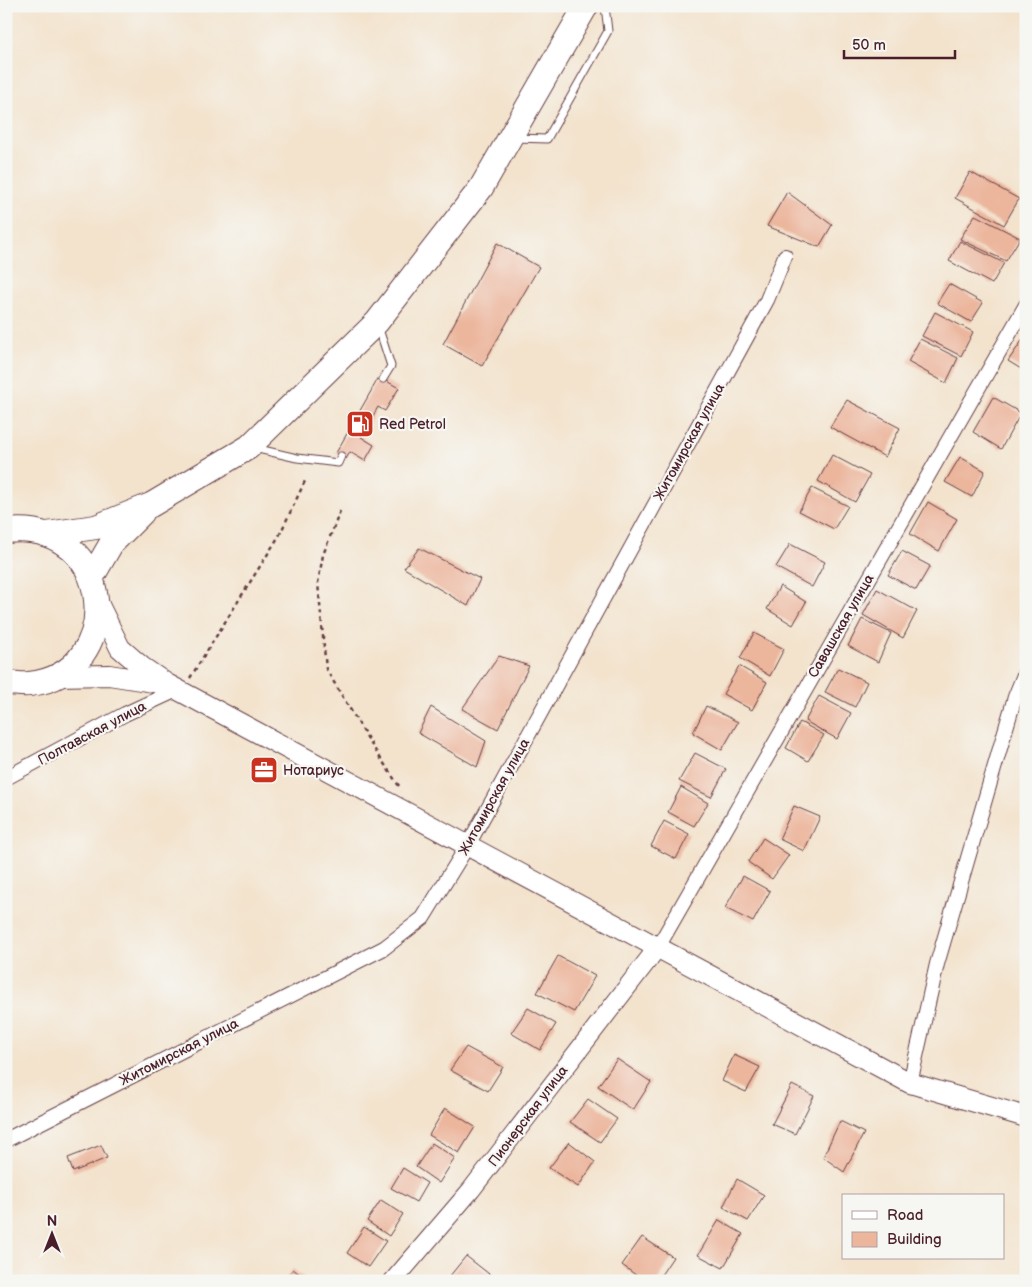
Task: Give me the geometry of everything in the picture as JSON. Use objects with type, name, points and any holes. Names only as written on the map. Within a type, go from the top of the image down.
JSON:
[{"type":"highway","points":[[47,534],[96,526],[151,505],[249,446],[377,322],[481,188],[586,6]]},
{"type":"highway","points":[[92,576],[111,544],[151,505]]},
{"type":"highway","points":[[6,531],[22,529],[47,534],[74,550],[92,576],[98,603],[96,625],[87,646],[74,663],[55,676],[30,684],[6,683]]},
{"type":"main road","points":[[98,603],[120,648],[142,667],[173,687],[910,1083],[1026,1117]]},
{"type":"main road","points":[[55,676],[109,675],[173,687]]},
{"type":"street","name":"Житомирская улица","points":[[6,1140],[384,948],[423,918],[468,845],[767,300],[785,256]]},
{"type":"street","name":"Савашская улица","points":[[658,947],[1026,305]]},
{"type":"street","points":[[910,1083],[937,964],[1012,707],[1026,670]]},
{"type":"street","name":"Полтавская улица","points":[[6,778],[173,687]]},
{"type":"street","name":"Пионерская улица","points":[[393,1281],[471,1190],[658,947]]},
{"type":"lane","points":[[510,137],[547,139],[608,31],[606,6]]},
{"type":"lane","points":[[377,322],[391,366],[383,379]]},
{"type":"lane","points":[[249,446],[297,458],[338,463],[341,456]]},
{"type":"path","points":[[173,687],[191,678],[279,536],[306,479]]},
{"type":"path","points":[[340,511],[323,555],[318,583],[320,621],[326,669],[366,736],[401,789]]},
{"type":"building","points":[[970,172],[1019,199],[1004,225],[955,198]]},
{"type":"building","points":[[787,192],[832,225],[819,247],[767,226]]},
{"type":"building","points":[[975,215],[1020,238],[1006,261],[960,239]]},
{"type":"building","points":[[960,241],[1004,263],[992,284],[949,261]]},
{"type":"building","points":[[497,243],[539,267],[482,366],[443,344]]},
{"type":"building","points":[[949,284],[983,303],[971,322],[937,303]]},
{"type":"building","points":[[935,312],[973,332],[961,356],[922,336]]},
{"type":"building","points":[[1026,335],[1026,372],[1008,361]]},
{"type":"building","points":[[920,339],[958,358],[946,383],[908,362]]},
{"type":"building","name":"Red Petrol","points":[[379,377],[399,388],[385,411],[378,407],[361,437],[374,445],[365,461],[350,452],[346,459],[336,453]]},
{"type":"building","points":[[993,397],[1021,413],[1001,449],[973,432]]},
{"type":"building","points":[[847,400],[900,428],[885,457],[830,427]]},
{"type":"building","points":[[832,455],[870,475],[855,502],[818,481]]},
{"type":"building","points":[[960,457],[985,471],[972,497],[945,482]]},
{"type":"building","points":[[812,488],[848,506],[834,529],[799,511]]},
{"type":"building","points":[[928,502],[957,519],[939,551],[910,534]]},
{"type":"building","points":[[790,544],[825,562],[812,587],[776,567]]},
{"type":"building","points":[[419,548],[480,579],[468,606],[404,568]]},
{"type":"building","points":[[902,551],[930,566],[916,590],[888,575]]},
{"type":"building","points":[[780,586],[806,602],[793,625],[767,609]]},
{"type":"building","points":[[877,589],[917,611],[903,638],[863,615]]},
{"type":"building","points":[[862,619],[891,633],[878,662],[848,646]]},
{"type":"building","points":[[754,633],[784,649],[770,676],[740,658]]},
{"type":"building","points":[[499,656],[529,666],[498,729],[462,709]]},
{"type":"building","points":[[739,666],[767,682],[752,710],[723,694]]},
{"type":"building","points":[[838,668],[867,682],[855,707],[825,692]]},
{"type":"building","points":[[819,696],[851,713],[837,739],[805,721]]},
{"type":"building","points":[[706,706],[738,722],[722,750],[693,733]]},
{"type":"building","points":[[431,707],[486,741],[477,767],[418,733]]},
{"type":"building","points":[[800,722],[824,735],[808,761],[786,748]]},
{"type":"building","points":[[695,753],[726,769],[711,797],[679,781]]},
{"type":"building","points":[[681,787],[708,803],[694,826],[668,812]]},
{"type":"building","points":[[794,806],[820,817],[804,851],[779,839]]},
{"type":"building","points":[[664,821],[689,834],[676,859],[651,846]]},
{"type":"building","points":[[763,838],[789,855],[772,879],[748,862]]},
{"type":"building","points":[[743,876],[770,891],[753,922],[725,908]]},
{"type":"building","points":[[558,956],[595,976],[574,1012],[537,993]]},
{"type":"building","points":[[528,1008],[556,1024],[540,1050],[511,1033]]},
{"type":"building","points":[[466,1047],[503,1067],[488,1091],[450,1070]]},
{"type":"building","points":[[734,1055],[760,1067],[746,1092],[722,1081]]},
{"type":"building","points":[[617,1059],[651,1082],[633,1110],[598,1086]]},
{"type":"building","points":[[792,1085],[814,1096],[795,1134],[772,1124]]},
{"type":"building","points":[[588,1099],[617,1119],[600,1142],[570,1122]]},
{"type":"building","points":[[445,1108],[475,1127],[459,1153],[429,1135]]},
{"type":"building","points":[[840,1121],[864,1133],[844,1172],[823,1157]]},
{"type":"building","points":[[569,1142],[595,1162],[578,1187],[549,1168]]},
{"type":"building","points":[[432,1143],[455,1158],[439,1183],[416,1167]]},
{"type":"building","points":[[101,1145],[107,1158],[73,1172],[68,1158]]},
{"type":"building","points":[[403,1168],[427,1183],[416,1202],[391,1188]]},
{"type":"building","points":[[737,1179],[764,1195],[748,1221],[723,1207]]},
{"type":"building","points":[[381,1200],[403,1214],[389,1236],[367,1221]]},
{"type":"building","points":[[719,1220],[743,1234],[723,1268],[698,1255]]},
{"type":"building","points":[[364,1227],[386,1241],[368,1267],[347,1253]]},
{"type":"building","points":[[642,1237],[673,1257],[657,1281],[644,1281],[622,1265]]},
{"type":"building","points":[[466,1256],[498,1281],[453,1281],[449,1277]]},
{"type":"building","points":[[293,1269],[308,1281],[284,1281]]},
{"type":"place","name":"Red Petrol","points":[[360,424]]},
{"type":"place","name":"Нотариус","points":[[264,770]]}]
